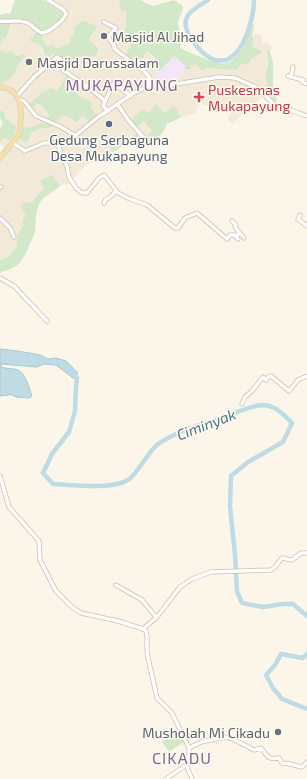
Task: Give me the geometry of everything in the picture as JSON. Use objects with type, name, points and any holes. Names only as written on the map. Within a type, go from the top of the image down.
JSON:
[{"type":"main road","points":[[0,87],[8,88],[18,97],[21,115],[20,128],[13,143],[0,158]]},
{"type":"street","points":[[0,21],[27,22],[40,33],[45,32],[59,23],[66,14],[64,10],[48,0]]},
{"type":"street","points":[[104,22],[116,28],[108,37],[115,47],[114,48],[122,56],[146,73],[150,78],[147,81],[152,86]]},
{"type":"street","points":[[76,136],[61,127],[36,116],[24,101],[18,97],[34,78],[57,57],[64,62],[63,70],[92,90],[104,101]]},
{"type":"street","points":[[293,67],[289,77],[303,80],[302,82],[307,84]]},
{"type":"street","points":[[13,143],[24,150],[44,143],[58,143],[70,140],[91,123],[145,87],[164,86],[228,77],[254,86],[277,107],[288,109],[307,116]]},
{"type":"street","points":[[108,111],[103,106],[104,101],[114,83],[131,96]]},
{"type":"street","points":[[118,105],[143,137]]},
{"type":"street","points":[[58,143],[62,158],[67,166],[69,178],[76,188],[83,193],[87,193],[96,181],[103,175],[116,191],[130,199],[147,204],[175,228],[178,228],[185,218],[197,214],[227,239],[230,235],[237,238],[240,233]]},
{"type":"street","points":[[104,204],[106,199],[116,191]]},
{"type":"street","points":[[300,214],[298,219],[307,226]]},
{"type":"street","points":[[0,218],[10,228],[14,237]]},
{"type":"street","points":[[232,221],[244,238]]},
{"type":"street","points":[[0,278],[14,286],[47,321]]},
{"type":"street","points":[[242,404],[245,397],[252,391],[262,377],[266,380],[271,376],[289,392],[298,380],[307,376]]},
{"type":"street","points":[[0,476],[9,507],[39,541],[40,560],[51,584],[59,594],[81,613],[118,621],[144,629]]},
{"type":"street","points":[[144,629],[151,620],[156,617],[180,587],[192,579],[211,572],[271,570],[282,558],[292,560],[301,553],[307,553]]},
{"type":"street","points":[[116,585],[142,600],[156,617]]},
{"type":"street","points":[[144,629],[148,646],[147,653],[157,698],[172,713],[189,748],[186,765],[192,779]]},
{"type":"street","points":[[189,748],[201,742],[225,737],[236,740],[254,750],[261,748],[270,758],[273,760],[279,758],[282,763],[302,767],[307,762]]},
{"type":"street","points":[[166,779],[186,765]]},
{"type":"shaded area","points":[[42,0],[119,0],[126,12],[126,28],[123,34],[132,46],[135,56],[145,52],[148,53],[158,63],[156,67],[159,71],[155,74],[169,84],[179,78],[184,70],[191,69],[191,65],[196,63],[199,66],[206,68],[224,70],[238,67],[260,51],[252,46],[255,33],[262,36],[262,43],[267,42],[272,48],[270,51],[266,51],[268,61],[264,74],[268,84],[265,86],[272,96],[267,101],[262,97],[245,111],[233,124],[228,120],[231,112],[229,107],[214,103],[210,107],[198,103],[197,104],[199,106],[195,113],[182,117],[178,114],[165,113],[144,121],[152,130],[143,139],[137,133],[119,145],[110,146],[112,152],[88,164],[78,172],[69,184],[60,185],[52,175],[40,182],[44,189],[39,193],[26,216],[23,228],[18,234],[16,248],[10,255],[0,261],[0,154],[4,147],[0,143],[3,138],[9,140],[13,137],[5,117],[5,113],[0,110],[0,84],[14,75],[24,58],[21,55],[17,56],[7,54],[0,49],[0,44],[10,30],[15,19],[21,18],[38,29],[31,38],[31,42],[36,43],[41,47],[44,54],[53,54],[74,60],[82,56],[87,57],[98,48],[89,39],[95,32],[75,33],[68,44],[62,47],[56,48],[53,45],[47,46],[42,40],[41,35],[49,5]],"holes":[[[67,75],[65,84],[78,93],[78,95],[83,99],[85,98],[91,102],[91,108],[97,115],[83,116],[78,120],[73,120],[67,116],[62,116],[50,128],[43,128],[32,132],[28,141],[28,128],[44,124],[49,115],[39,103],[30,104],[43,92],[57,91]]]},
{"type":"shaded area","points":[[174,56],[187,66],[179,78],[163,86],[155,74]]},
{"type":"green space","points":[[15,0],[42,0],[61,11],[64,15],[42,32],[42,40],[47,46],[53,45],[56,48],[68,44],[71,40],[70,38],[75,33],[73,28],[82,21],[97,27],[89,39],[98,48],[95,56],[91,56],[88,59],[82,56],[74,60],[69,58],[64,61],[53,54],[49,56],[44,54],[42,47],[31,42],[30,38],[33,37],[38,29],[21,18],[14,19],[5,39],[3,38],[0,44],[0,15],[6,13],[10,14]]},
{"type":"green space","points":[[119,0],[140,0],[153,6],[174,0],[183,6],[178,22],[182,38],[180,48],[204,58],[223,63],[229,62],[237,56],[243,48],[250,25],[253,24],[252,36],[254,38],[252,46],[261,51],[261,53],[251,59],[248,64],[242,64],[236,70],[206,68],[201,70],[196,64],[191,65],[191,69],[184,70],[186,66],[174,56],[159,71],[156,67],[158,63],[157,61],[146,52],[142,59],[135,56],[132,59],[124,60],[123,59],[131,46],[123,33],[126,28],[126,12],[121,10]]},
{"type":"green space","points":[[0,49],[7,54],[10,51],[17,56],[24,54],[25,56],[14,75],[2,84],[0,84]]},
{"type":"green space","points":[[267,50],[270,51],[273,63],[273,84],[277,100],[274,103],[269,99],[272,96],[265,86],[268,84],[265,76],[268,64]]},
{"type":"green space","points":[[67,75],[71,77],[65,84],[83,99],[84,98],[92,102],[91,108],[97,115],[89,122],[83,116],[80,117],[78,122],[76,122],[67,116],[62,116],[50,128],[43,128],[32,132],[28,141],[24,142],[19,138],[22,128],[33,127],[40,123],[44,124],[49,115],[42,105],[36,103],[32,108],[29,104],[43,92],[51,88],[57,91]]},
{"type":"green space","points":[[156,104],[165,113],[174,106],[178,111],[178,114],[182,117],[167,124],[162,134],[151,140],[132,145],[125,144],[112,152],[110,146],[115,142],[119,145],[137,133],[143,139],[152,131],[144,121],[137,127],[131,120],[141,110],[149,112]]},
{"type":"green space","points":[[0,110],[5,113],[5,118],[16,126],[13,137],[9,140],[3,138],[0,143],[0,128],[3,123],[0,118]]},
{"type":"green space","points":[[52,175],[60,185],[39,204],[36,216],[35,232],[23,259],[17,266],[1,272],[0,275],[0,261],[10,255],[16,248],[18,234],[24,225],[22,221],[26,216],[21,206],[24,202],[32,203],[44,189],[40,181]]},
{"type":"green space","points":[[178,731],[184,742],[169,752],[162,741]]},
{"type":"water","points":[[0,349],[40,355],[48,359],[56,358],[66,361],[77,372],[78,379],[73,378],[56,365],[44,364],[37,367],[1,364],[1,367],[16,369],[21,372],[27,382],[32,396],[30,398],[16,397],[10,394],[0,396]]},
{"type":"waterway","points":[[208,0],[194,9],[187,17],[186,22],[189,36],[204,54],[215,60],[227,60],[241,47],[253,13],[254,0]]},
{"type":"waterway","name":"Ciminyak","points":[[75,375],[77,378],[75,411],[69,432],[52,454],[43,473],[53,484],[102,486],[121,483],[131,478],[153,448],[164,440],[190,428],[244,409],[267,405],[285,416],[292,423],[283,442],[248,462],[231,476],[230,506],[237,591],[242,603],[263,607],[293,604],[307,616]]},
{"type":"waterway","name":"Ciminyak","points":[[307,654],[303,658],[281,654],[275,665],[266,675],[273,688],[282,699],[307,709]]},
{"type":"place","name":"Masjid Al Jihad","points":[[104,36]]},
{"type":"place","name":"Masjid Darussalam","points":[[29,62]]},
{"type":"place","name":"Puskesmas Mukapayung","points":[[199,97]]},
{"type":"place","name":"Gedung Serbaguna Desa Mukapayung","points":[[109,124]]},
{"type":"place","name":"Musholah Mi Cikadu","points":[[278,732]]},
{"type":"district","name":"MUKAPAYUNG","points":[[122,84]]},
{"type":"district","name":"CIKADU","points":[[182,757]]}]
